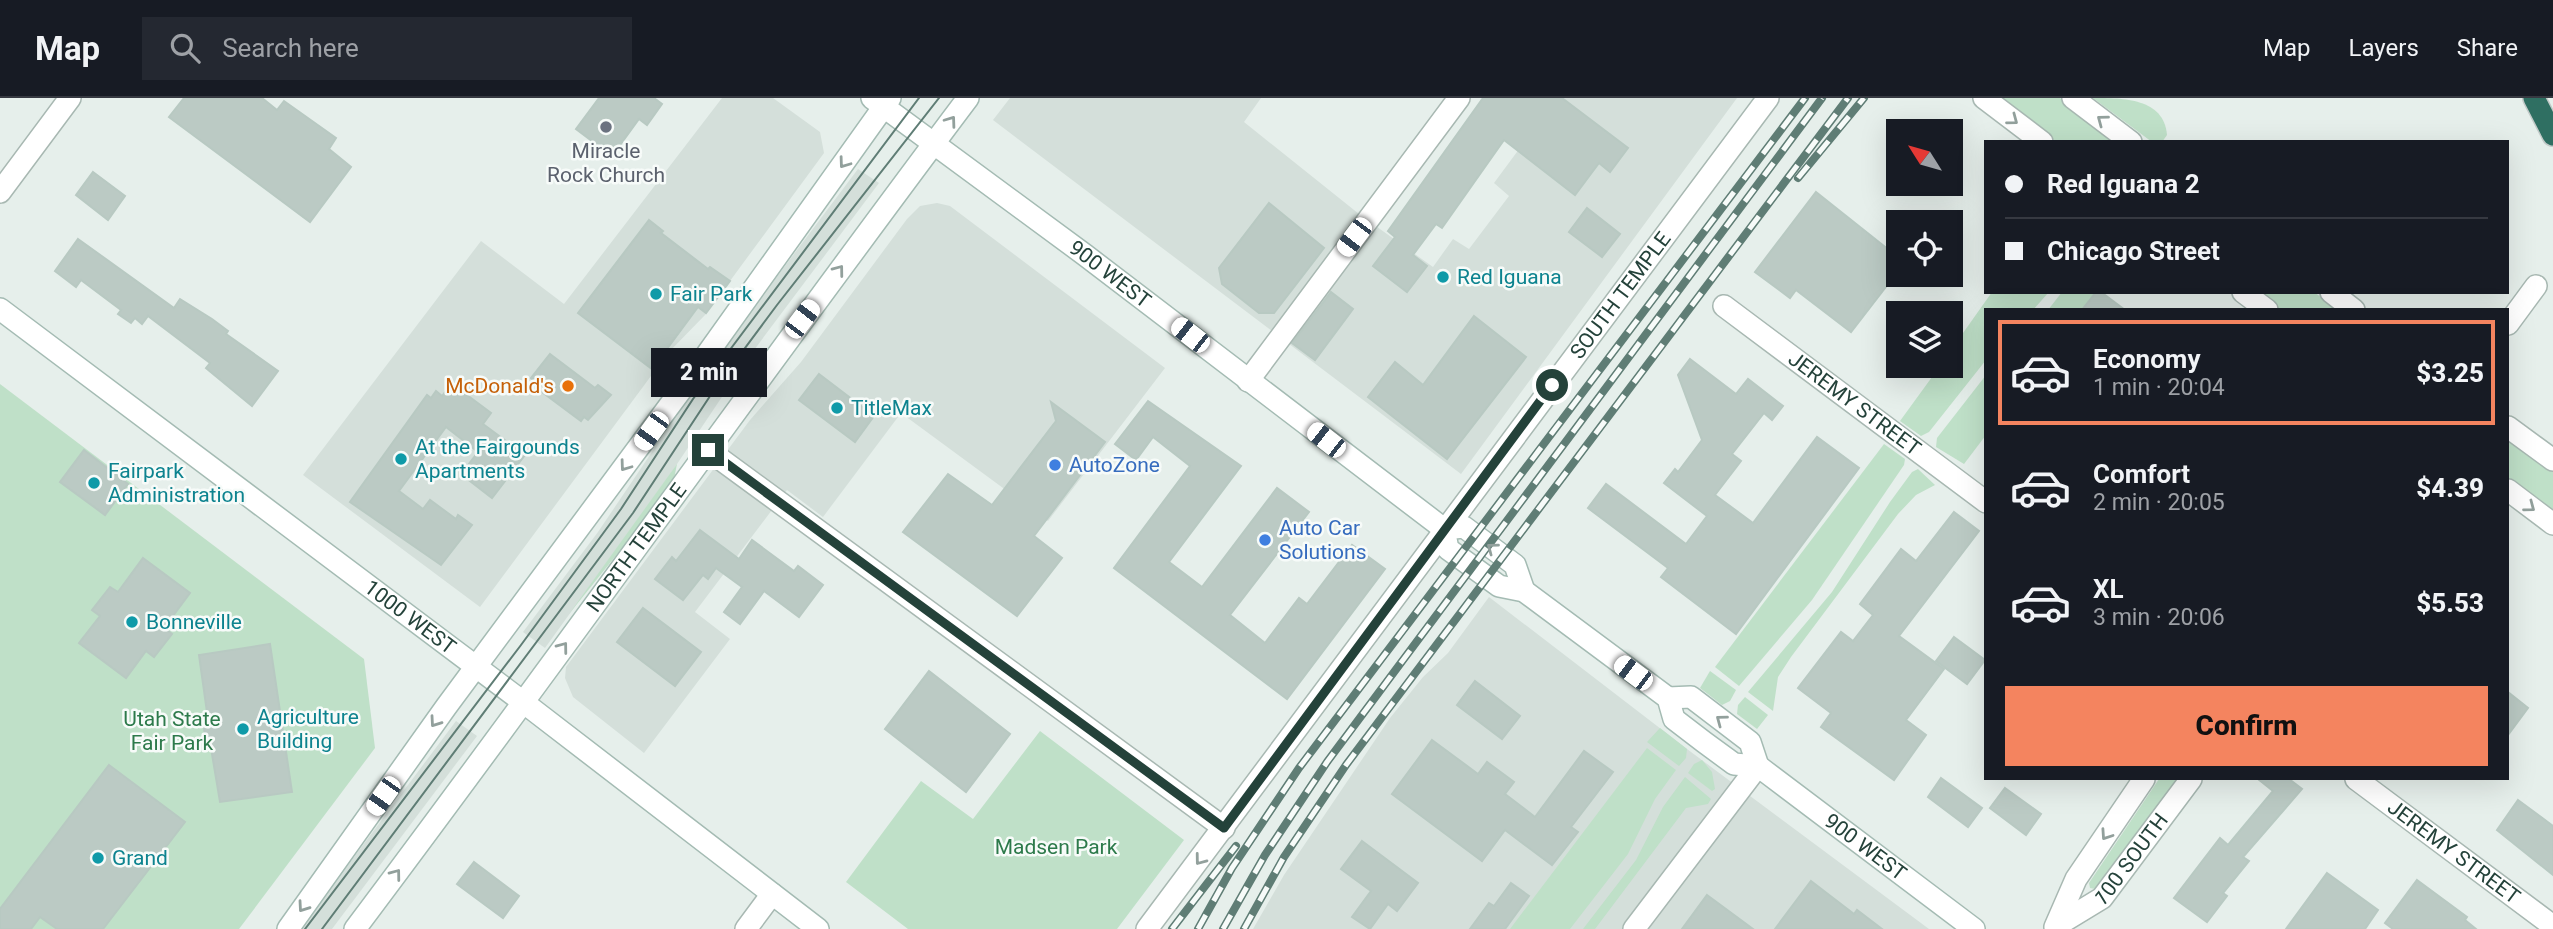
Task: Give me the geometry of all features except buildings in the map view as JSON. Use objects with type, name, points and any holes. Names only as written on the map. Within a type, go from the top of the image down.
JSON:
[{"type":"highway","points":[[2533,98],[2553,135]]},
{"type":"highway","points":[[2542,98],[2553,114]]},
{"type":"street","points":[[0,192],[70,98]]},
{"type":"street","name":"NORTH TEMPLE","points":[[355,929],[708,450],[785,341],[968,98]]},
{"type":"street","points":[[1248,380],[1459,98]]},
{"type":"street","name":"SOUTH TEMPLE","points":[[1147,929],[1768,98]]},
{"type":"street","points":[[1984,98],[2039,140]]},
{"type":"street","points":[[2073,98],[2129,140]]},
{"type":"street","points":[[288,929],[475,667],[667,409],[881,101]]},
{"type":"street","name":"900 WEST","points":[[881,101],[934,145],[1085,255],[1444,529],[1464,527],[1515,565],[1524,591],[1668,698],[1691,697],[1750,742],[1758,766],[1974,929]]},
{"type":"street","points":[[2509,323],[2536,286]]},
{"type":"street","points":[[2246,294],[2264,308]]},
{"type":"street","points":[[2334,294],[2351,308]]},
{"type":"street","name":"JEREMY STREET","points":[[1724,306],[1984,501]]},
{"type":"street","name":"1000 WEST","points":[[0,309],[523,702],[818,929]]},
{"type":"street","points":[[2509,428],[2553,460]]},
{"type":"street","points":[[708,450],[1224,828]]},
{"type":"street","points":[[2509,491],[2553,524]]},
{"type":"street","points":[[1634,929],[1758,766]]},
{"type":"street","name":"100 SOUTH","points":[[2055,928],[2076,879],[2143,780]]},
{"type":"street","name":"100 SOUTH","points":[[2055,928],[2102,898],[2190,780]]},
{"type":"street","name":"JEREMY STREET","points":[[2357,780],[2553,926]]},
{"type":"street","points":[[746,929],[772,894]]},
{"type":"shaded area","points":[[722,98],[773,98],[820,132],[824,153],[705,315],[668,353],[480,607],[303,475],[481,241],[564,304]]},
{"type":"shaded area","points":[[1010,98],[1261,98],[1244,122],[1359,214],[1433,267],[1453,239],[1469,249],[1509,196],[1494,183],[1557,98],[1737,98],[1461,474],[993,120]]},
{"type":"shaded area","points":[[858,169],[879,183],[748,358],[669,476],[545,648],[523,632],[598,532],[654,449],[669,420]]},
{"type":"shaded area","points":[[937,203],[950,206],[1165,368],[1048,521],[901,413],[823,517],[787,490],[695,612],[730,639],[644,753],[573,697],[565,678],[566,667],[750,420],[801,362],[907,219],[920,206]]},
{"type":"shaded area","points":[[1489,597],[1929,929],[1253,929],[1284,875],[1390,718],[1423,677],[1448,653]]},
{"type":"shaded area","points":[[456,721],[477,736],[332,929],[300,929]]},
{"type":"green space","points":[[1998,98],[2060,98],[2108,134],[2109,140],[2054,140]]},
{"type":"green space","points":[[2093,98],[2129,100],[2150,107],[2164,123],[2167,135],[2163,140],[2149,140]]},
{"type":"green space","points":[[1991,294],[2047,294],[2035,308],[1984,308],[1984,363],[1929,432],[1921,436],[1900,421],[1931,378],[1963,378],[1963,333]]},
{"type":"green space","points":[[2060,294],[2094,294],[2083,308],[2050,308]]},
{"type":"green space","points":[[2257,294],[2317,294],[2335,308],[2274,308]]},
{"type":"green space","points":[[1984,378],[1984,438],[1964,464],[1936,447],[1937,438]]},
{"type":"green space","name":"Utah State Fair Park","points":[[0,384],[364,659],[375,748],[239,929],[0,929]]},
{"type":"green space","points":[[2509,437],[2553,469],[2553,515],[2509,482]]},
{"type":"green space","points":[[1884,444],[1905,459],[1904,465],[1812,600],[1739,686],[1715,667]]},
{"type":"green space","points":[[677,464],[674,479],[667,492],[569,614]]},
{"type":"green space","points":[[1918,469],[1935,485],[1916,495],[1898,514],[1791,657],[1778,677],[1773,711],[1748,692],[1832,592],[1890,502],[1912,472]]},
{"type":"green space","points":[[1710,671],[1736,690],[1730,701],[1722,705],[1700,688]]},
{"type":"green space","points":[[1745,697],[1768,715],[1757,729],[1737,714],[1738,705]]},
{"type":"green space","points":[[1660,728],[1687,749],[1686,758],[1679,766],[1647,742]]},
{"type":"green space","name":"Madsen Park","points":[[1040,731],[1184,840],[1117,929],[908,929],[846,882],[921,781],[973,819]]},
{"type":"green space","points":[[1647,748],[1676,770],[1655,799],[1628,854],[1570,929],[1510,929]]},
{"type":"green space","points":[[1702,760],[1712,772],[1715,789],[1712,791],[1688,773],[1694,764]]},
{"type":"green space","points":[[1685,777],[1711,799],[1708,804],[1686,808],[1595,929],[1583,929],[1636,860],[1663,807]]},
{"type":"green space","points":[[2158,780],[2177,780],[2095,889],[2090,888],[2089,883]]},
{"type":"tram line","points":[[305,929],[521,645],[621,509],[693,399],[919,98]]},
{"type":"tram line","points":[[322,929],[633,513],[716,387],[939,98]]},
{"type":"railway","points":[[1198,929],[1232,868],[1299,768],[1805,98]]},
{"type":"railway","points":[[1223,929],[1265,855],[1327,762],[1822,98]]},
{"type":"railway","points":[[1244,929],[1284,857],[1346,765],[1848,98]]},
{"type":"railway","points":[[1798,178],[1864,98]]},
{"type":"railway","points":[[1172,929],[1236,846]]},
{"type":"place","name":"Miracle Rock Church","points":[[606,127]]},
{"type":"place","name":"Red Iguana","points":[[1443,277]]},
{"type":"place","name":"Fair Park","points":[[656,294]]},
{"type":"place","name":"McDonald's","points":[[568,386]]},
{"type":"place","name":"TitleMax","points":[[837,408]]},
{"type":"place","name":"At the Fairgounds Apartments","points":[[401,459]]},
{"type":"place","name":"AutoZone","points":[[1055,465]]},
{"type":"place","name":"Fairpark Administration","points":[[94,483]]},
{"type":"place","name":"Auto Car Solutions","points":[[1265,540]]},
{"type":"place","name":"Bonneville","points":[[132,622]]},
{"type":"place","name":"Agriculture Building","points":[[243,729]]},
{"type":"place","name":"Grand","points":[[98,858]]},
{"type":"route","points":[[708,450],[1224,828],[1552,385]]}]
